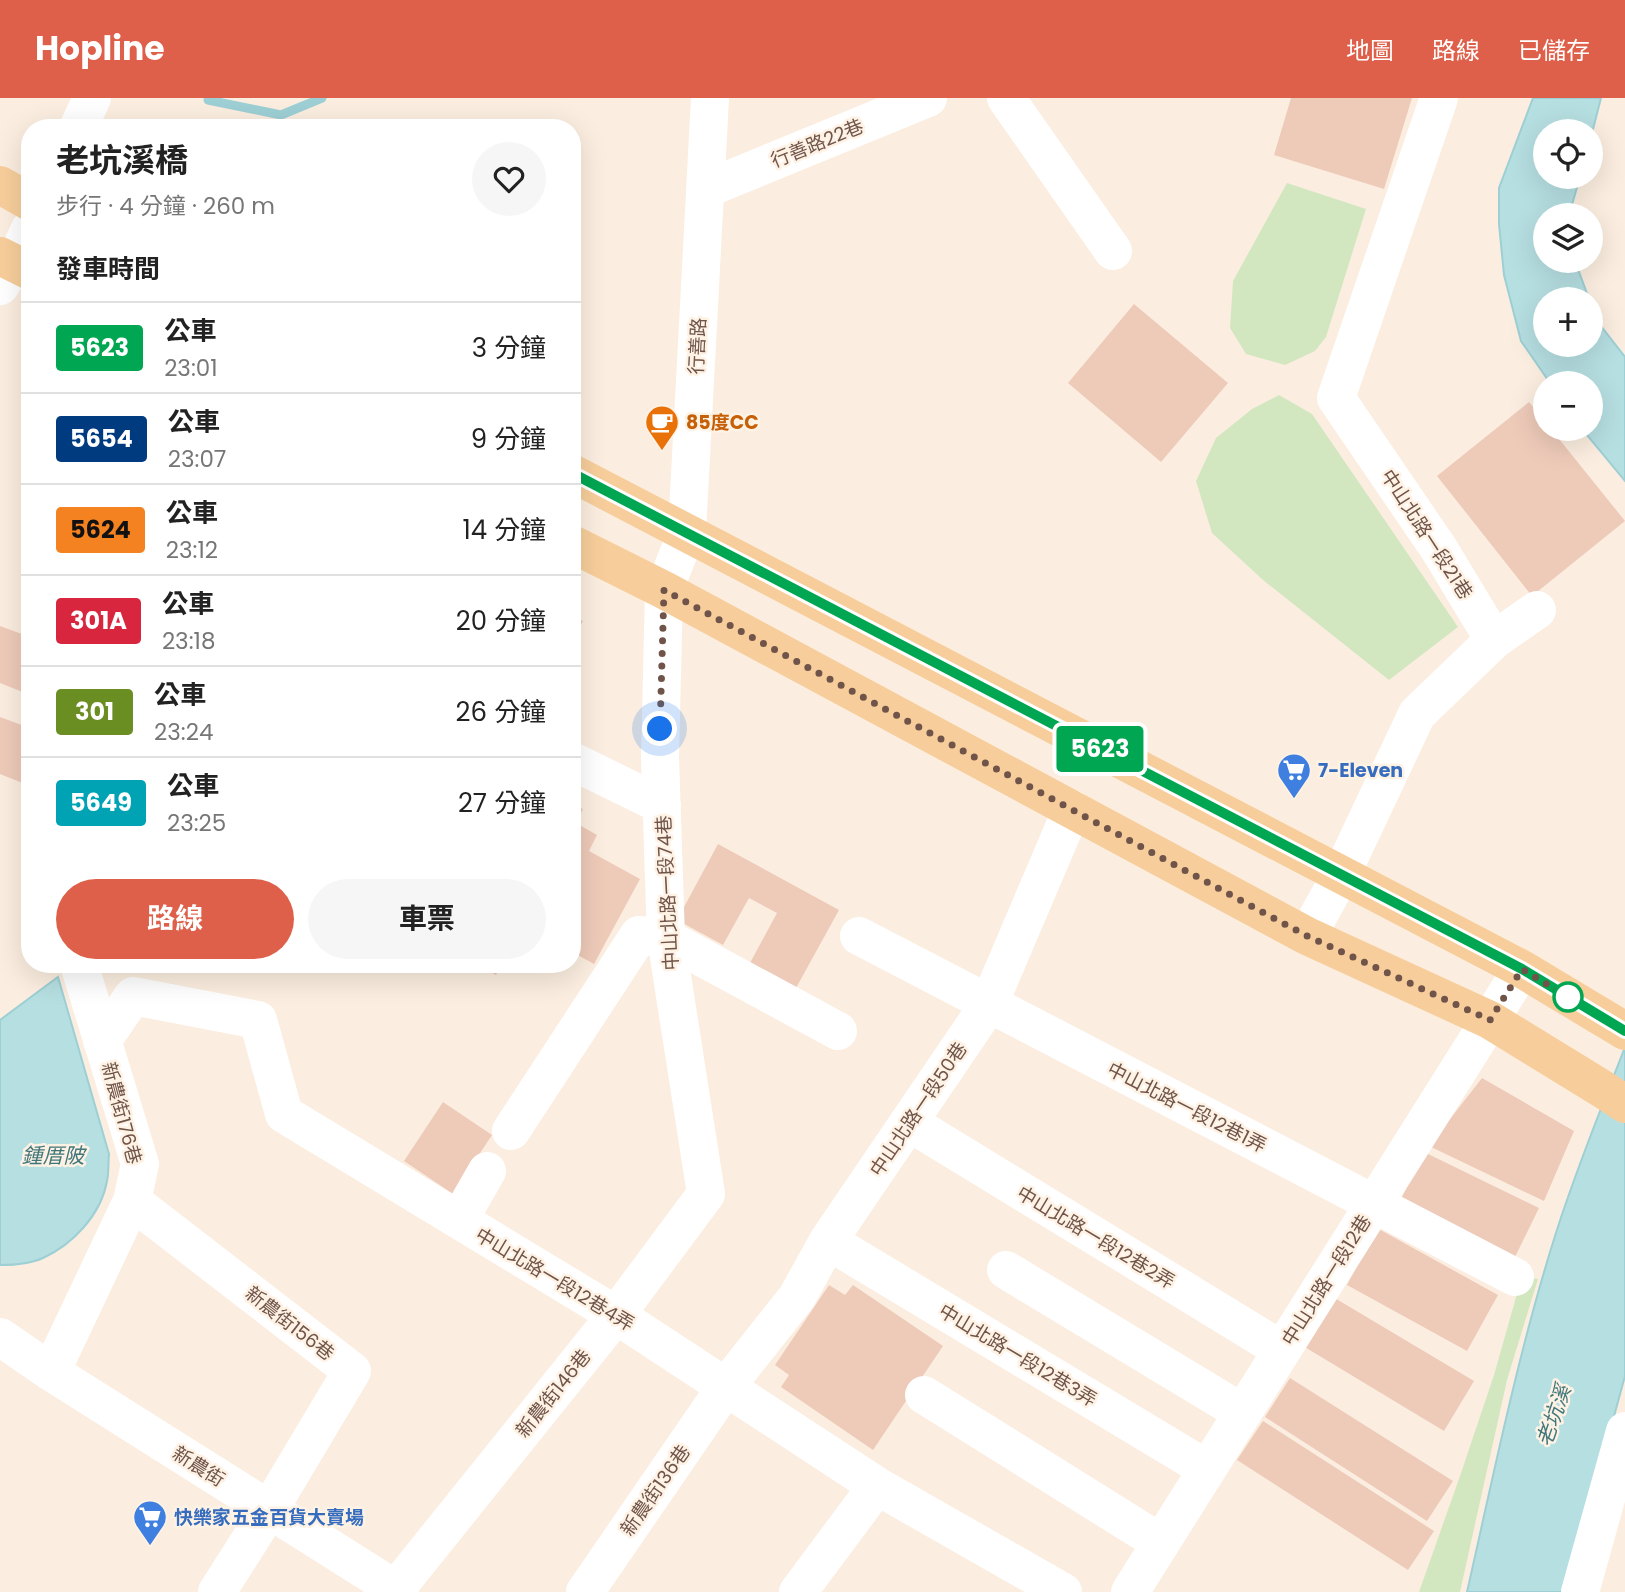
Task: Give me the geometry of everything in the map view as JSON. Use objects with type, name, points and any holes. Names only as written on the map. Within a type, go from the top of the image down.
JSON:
[{"type":"main road","points":[[0,185],[21,197]]},
{"type":"main road","points":[[581,478],[1522,969],[1625,1031]]},
{"type":"main road","points":[[581,548],[664,590],[1307,936],[1490,1020],[1615,1097]]},
{"type":"street","points":[[82,119],[92,98]]},
{"type":"street","name":"行善路","points":[[664,590],[687,532],[710,98]]},
{"type":"street","points":[[1006,98],[1113,251]]},
{"type":"street","name":"中山北路一段21巷","points":[[1439,98],[1336,398],[1439,549],[1494,640]]},
{"type":"street","name":"行善路22巷","points":[[706,189],[908,102]]},
{"type":"street","points":[[11,269],[21,248]]},
{"type":"street","name":"中山北路一段74巷","points":[[664,590],[660,757],[666,938],[706,1194]]},
{"type":"street","points":[[1307,936],[1341,875],[1417,714],[1494,640],[1537,610]]},
{"type":"street","points":[[581,765],[662,805]]},
{"type":"street","name":"中山北路一段50巷","points":[[725,1388],[797,1297],[828,1241],[989,1004],[1072,809]]},
{"type":"street","points":[[511,1131],[639,934],[666,938],[838,1031]]},
{"type":"street","name":"中山北路一段12巷1弄","points":[[859,936],[1515,1277]]},
{"type":"street","name":"中山北路一段12巷","points":[[1130,1592],[1522,969]]},
{"type":"street","name":"新農街176巷","points":[[51,1372],[132,1201],[140,1164],[82,973]]},
{"type":"street","name":"中山北路一段12巷4弄","points":[[102,1041],[133,996],[258,1020],[284,1114],[616,1315],[877,1486],[1063,1592]]},
{"type":"street","name":"中山北路一段12巷2弄","points":[[909,1123],[1282,1350]]},
{"type":"street","points":[[459,1220],[487,1171]]},
{"type":"street","name":"新農街146巷","points":[[398,1590],[616,1315],[706,1194]]},
{"type":"street","name":"新農街156巷","points":[[132,1201],[352,1371],[269,1510]]},
{"type":"street","name":"中山北路一段12巷3弄","points":[[828,1241],[1207,1469]]},
{"type":"street","points":[[1006,1270],[1242,1413]]},
{"type":"street","name":"新農街","points":[[0,1337],[51,1372],[398,1590]]},
{"type":"street","name":"新農街136巷","points":[[585,1592],[725,1388]]},
{"type":"street","points":[[924,1395],[1161,1543]]},
{"type":"street","points":[[1580,1592],[1623,1446]]},
{"type":"street","points":[[798,1592],[877,1486]]},
{"type":"street","points":[[217,1592],[269,1510]]},
{"type":"green space","points":[[1287,183],[1366,209],[1326,337],[1315,351],[1285,365],[1246,354],[1230,328],[1233,281]]},
{"type":"green space","points":[[1279,395],[1312,414],[1458,627],[1389,680],[1263,580],[1212,533],[1196,481],[1216,438],[1252,409]]},
{"type":"green space","points":[[1522,1276],[1538,1279],[1507,1380],[1460,1592],[1419,1592],[1494,1375]]},
{"type":"water","points":[[1533,98],[1601,98],[1596,119],[1533,119],[1533,189],[1577,189],[1572,203],[1533,203],[1533,273],[1579,273],[1585,287],[1533,287],[1533,357],[1603,357],[1603,329],[1625,357],[1625,481],[1592,441],[1603,441],[1603,371],[1542,371],[1521,341],[1504,275],[1499,188]]},
{"type":"water","name":"鍾厝陂","points":[[58,977],[109,1154],[107,1181],[92,1217],[65,1245],[38,1260],[0,1265],[0,1020]]},
{"type":"water","name":"老坑溪","points":[[1625,1047],[1625,1376],[1566,1592],[1467,1592],[1529,1324],[1571,1188]]},
{"type":"building","points":[[1291,98],[1412,98],[1384,189],[1274,155]]},
{"type":"building","points":[[1134,304],[1228,383],[1161,462],[1068,383]]},
{"type":"building","points":[[1529,402],[1533,407],[1533,441],[1561,441],[1625,521],[1532,596],[1437,476]]},
{"type":"building","points":[[0,626],[21,634],[21,691],[0,683]]},
{"type":"building","points":[[0,717],[21,725],[21,782],[0,774]]},
{"type":"building","points":[[581,826],[597,835],[589,851],[640,879],[594,964],[581,957]]},
{"type":"building","points":[[718,844],[839,910],[796,988],[750,963],[777,913],[749,898],[723,945],[677,920]]},
{"type":"building","points":[[1482,1078],[1574,1131],[1544,1201],[1429,1146]]},
{"type":"building","points":[[443,1102],[492,1135],[453,1194],[404,1161]]},
{"type":"building","points":[[1424,1152],[1539,1208],[1515,1257],[1400,1201]]},
{"type":"building","points":[[1377,1228],[1498,1295],[1467,1351],[1347,1285]]},
{"type":"building","points":[[829,1285],[845,1295],[853,1285],[943,1346],[873,1450],[781,1387],[789,1375],[775,1365]]},
{"type":"building","points":[[1333,1297],[1474,1381],[1444,1431],[1303,1346]]},
{"type":"building","points":[[1290,1378],[1453,1481],[1427,1521],[1265,1417]]},
{"type":"building","points":[[1263,1421],[1434,1531],[1408,1570],[1237,1460]]},
{"type":"waterway","points":[[208,100],[281,115],[322,98]]},
{"type":"bus line","name":"5623","points":[[581,478],[1522,969],[1625,1031]]},
{"type":"place","name":"85度CC","points":[[662,452]]},
{"type":"place","name":"7-Eleven","points":[[1294,800]]},
{"type":"place","name":"快樂家五金百貨大賣場","points":[[150,1547]]},
{"type":"route","points":[[660,729],[664,590],[1307,936],[1490,1020],[1522,969],[1568,997]]}]
